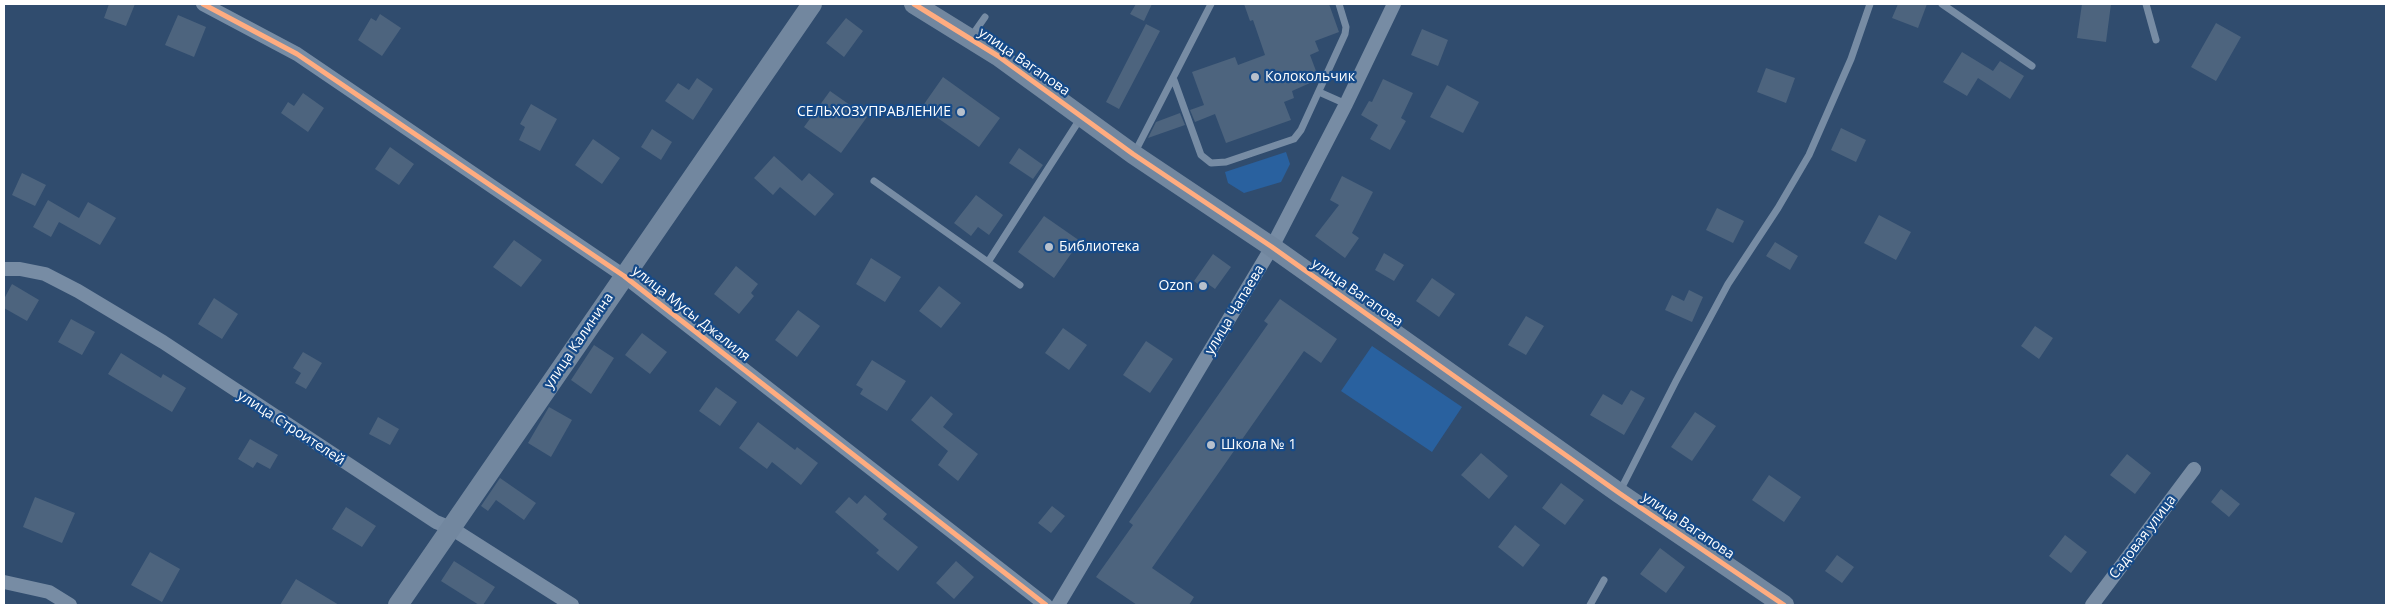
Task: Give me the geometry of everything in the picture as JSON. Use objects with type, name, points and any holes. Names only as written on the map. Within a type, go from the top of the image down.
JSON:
[{"type":"street","name":"улица Мусы Джалиля","points":[[202,4],[297,54],[624,276],[1046,605]]},
{"type":"street","name":"улица Калинина","points":[[398,605],[812,4]]},
{"type":"street","name":"улица Вагапова","points":[[914,4],[971,38],[1001,52],[1081,116],[1133,154],[1272,247],[1619,493],[1784,605]]},
{"type":"street","name":"улица Чапаева","points":[[1058,605],[1272,247],[1346,104],[1394,4]]},
{"type":"street","name":"улица Строителей","points":[[4,270],[20,269],[45,274],[78,291],[163,342],[436,522],[451,528],[572,605]]},
{"type":"street","name":"Садовая улица","points":[[2092,605],[2194,469]]},
{"type":"street","points":[[4,582],[49,592],[70,605]]},
{"type":"lane","points":[[1133,154],[1174,80],[1211,4]]},
{"type":"lane","points":[[1174,80],[1201,155],[1211,163],[1226,162],[1294,139],[1301,130],[1345,34],[1346,28],[1339,4]]},
{"type":"lane","points":[[1619,493],[1728,284],[1778,208],[1809,155],[1851,59],[1870,4]]},
{"type":"lane","points":[[1942,4],[2032,66]]},
{"type":"lane","points":[[2146,4],[2156,40]]},
{"type":"lane","points":[[971,38],[985,17]]},
{"type":"lane","points":[[1319,92],[1346,104]]},
{"type":"lane","points":[[988,262],[1081,116]]},
{"type":"lane","points":[[874,181],[1020,285]]},
{"type":"lane","points":[[1590,605],[1604,580]]},
{"type":"shaded area","points":[[1286,152],[1290,164],[1281,182],[1244,193],[1228,183],[1225,172]]},
{"type":"shaded area","points":[[1372,346],[1462,407],[1432,452],[1341,391]]},
{"type":"building","points":[[109,4],[135,4],[126,26],[104,18]]},
{"type":"building","points":[[1136,4],[1152,4],[1144,21],[1130,14]]},
{"type":"building","name":"Колокольчик","points":[[1244,4],[1329,4],[1339,32],[1315,41],[1319,51],[1310,55],[1319,79],[1292,91],[1294,98],[1284,102],[1291,120],[1226,143],[1215,114],[1195,122],[1190,110],[1204,105],[1192,72],[1235,57],[1238,65],[1265,55],[1253,20],[1250,21]]},
{"type":"building","points":[[1898,4],[1927,4],[1918,28],[1892,18]]},
{"type":"building","points":[[2082,4],[2111,4],[2106,42],[2077,38]]},
{"type":"building","points":[[380,14],[401,28],[382,56],[358,40],[371,18],[376,21]]},
{"type":"building","points":[[178,15],[206,27],[194,57],[165,45]]},
{"type":"building","points":[[846,18],[863,31],[844,57],[826,43]]},
{"type":"building","points":[[2216,23],[2241,37],[2216,81],[2191,67]]},
{"type":"building","points":[[1146,24],[1160,31],[1119,109],[1106,102]]},
{"type":"building","points":[[1422,29],[1448,40],[1438,66],[1411,55]]},
{"type":"building","points":[[1962,52],[1993,71],[2000,61],[2024,76],[2010,99],[1978,78],[1967,96],[1943,82]]},
{"type":"building","points":[[1766,68],[1795,78],[1786,103],[1757,92]]},
{"type":"building","name":"СЕЛЬХОЗУПРАВЛЕНИЕ","points":[[943,77],[1000,118],[979,147],[922,107]]},
{"type":"building","points":[[697,78],[713,89],[693,120],[665,101],[678,83],[689,90]]},
{"type":"building","points":[[1383,79],[1413,93],[1401,118],[1406,121],[1390,150],[1370,139],[1378,125],[1361,115],[1369,101],[1372,102]]},
{"type":"building","points":[[1447,85],[1479,102],[1463,133],[1430,117]]},
{"type":"building","points":[[830,91],[867,117],[841,153],[804,127]]},
{"type":"building","points":[[303,93],[324,108],[308,132],[281,113],[288,102],[294,106]]},
{"type":"building","points":[[531,104],[557,119],[540,151],[519,140],[525,127],[520,124]]},
{"type":"building","points":[[1180,113],[1185,125],[1148,138],[1156,122]]},
{"type":"building","points":[[1841,128],[1866,140],[1856,162],[1831,150]]},
{"type":"building","points":[[652,129],[672,142],[661,160],[641,147]]},
{"type":"building","points":[[593,139],[620,158],[602,184],[575,165]]},
{"type":"building","points":[[390,147],[414,164],[399,185],[375,169]]},
{"type":"building","points":[[1019,148],[1043,165],[1033,179],[1009,163]]},
{"type":"building","points":[[774,156],[802,181],[809,173],[834,194],[815,216],[780,187],[773,195],[754,178]]},
{"type":"building","points":[[22,173],[46,185],[35,206],[12,195]]},
{"type":"building","points":[[1342,176],[1373,192],[1352,233],[1359,238],[1345,258],[1315,236],[1339,205],[1330,200]]},
{"type":"building","points":[[976,195],[1003,215],[989,235],[978,227],[971,236],[954,223]]},
{"type":"building","points":[[48,200],[79,218],[88,202],[116,218],[100,245],[59,222],[51,237],[33,227]]},
{"type":"building","points":[[1717,208],[1744,221],[1733,243],[1706,230]]},
{"type":"building","points":[[1879,215],[1911,232],[1896,260],[1864,243]]},
{"type":"building","name":"Библиотека","points":[[1044,216],[1080,241],[1054,278],[1018,252]]},
{"type":"building","points":[[514,240],[542,260],[521,287],[493,267]]},
{"type":"building","points":[[1775,242],[1798,256],[1790,270],[1766,256]]},
{"type":"building","points":[[1384,253],[1404,265],[1394,281],[1375,270]]},
{"type":"building","points":[[1213,254],[1231,267],[1215,289],[1208,284],[1204,289],[1194,281]]},
{"type":"building","points":[[871,258],[901,277],[885,302],[856,284]]},
{"type":"building","points":[[736,266],[758,284],[751,293],[754,296],[739,314],[714,294]]},
{"type":"building","points":[[1432,278],[1455,294],[1439,317],[1416,301]]},
{"type":"building","points":[[12,284],[39,300],[27,321],[4,308],[4,299]]},
{"type":"building","points":[[939,286],[961,303],[941,328],[919,311]]},
{"type":"building","points":[[1689,290],[1703,297],[1692,322],[1665,310],[1672,295],[1684,301]]},
{"type":"building","points":[[214,298],[238,314],[222,339],[198,324]]},
{"type":"building","name":"Школа № 1","points":[[1280,299],[1337,339],[1321,363],[1304,351],[1152,568],[1194,597],[1189,605],[1137,605],[1096,577],[1133,525],[1129,522],[1268,324],[1264,321]]},
{"type":"building","points":[[798,310],[820,326],[797,357],[775,340]]},
{"type":"building","points":[[1526,316],[1544,326],[1526,355],[1508,345]]},
{"type":"building","points":[[71,319],[95,332],[82,355],[58,342]]},
{"type":"building","points":[[2035,326],[2053,338],[2039,359],[2021,346]]},
{"type":"building","points":[[1063,328],[1087,345],[1069,370],[1045,353]]},
{"type":"building","points":[[642,333],[667,352],[650,374],[625,355]]},
{"type":"building","points":[[1146,341],[1173,359],[1150,393],[1123,375]]},
{"type":"building","points":[[594,345],[614,358],[591,394],[571,380]]},
{"type":"building","points":[[303,352],[322,363],[306,389],[295,383],[301,373],[293,368]]},
{"type":"building","points":[[121,353],[161,378],[163,374],[186,388],[172,412],[108,374]]},
{"type":"building","points":[[872,360],[906,381],[887,411],[860,394],[863,389],[856,385]]},
{"type":"building","points":[[716,387],[737,402],[720,426],[699,411]]},
{"type":"building","points":[[1631,390],[1645,398],[1624,435],[1590,415],[1603,394],[1622,405]]},
{"type":"building","points":[[931,396],[953,414],[943,427],[978,454],[958,481],[938,465],[948,451],[911,420]]},
{"type":"building","points":[[549,407],[572,420],[551,457],[528,443]]},
{"type":"building","points":[[1695,412],[1716,426],[1692,461],[1671,447]]},
{"type":"building","points":[[378,417],[399,429],[390,445],[369,434]]},
{"type":"building","points":[[758,422],[795,450],[797,447],[818,463],[801,485],[772,462],[767,469],[739,448]]},
{"type":"building","points":[[250,439],[278,455],[270,469],[257,462],[253,468],[238,459]]},
{"type":"building","points":[[1481,453],[1508,476],[1489,499],[1461,475]]},
{"type":"building","points":[[2127,454],[2151,473],[2135,494],[2110,475]]},
{"type":"building","points":[[1769,475],[1801,497],[1784,522],[1752,500]]},
{"type":"building","points":[[500,478],[536,503],[524,520],[496,500],[488,511],[481,506]]},
{"type":"building","points":[[1561,483],[1584,500],[1565,525],[1542,508]]},
{"type":"building","points":[[2221,489],[2240,504],[2229,517],[2211,502]]},
{"type":"building","points":[[865,495],[887,514],[883,519],[918,547],[898,571],[876,553],[879,550],[835,512],[849,497],[857,504]]},
{"type":"building","points":[[35,497],[75,513],[62,543],[23,527]]},
{"type":"building","points":[[1052,506],[1065,516],[1051,533],[1038,523]]},
{"type":"building","points":[[346,507],[376,526],[362,547],[332,529]]},
{"type":"building","points":[[1515,525],[1540,545],[1523,567],[1498,547]]},
{"type":"building","points":[[2065,535],[2087,552],[2071,573],[2049,556]]},
{"type":"building","points":[[1660,548],[1685,567],[1666,593],[1640,574]]},
{"type":"building","points":[[150,552],[180,569],[162,602],[131,585]]},
{"type":"building","points":[[1837,555],[1854,567],[1842,583],[1825,571]]},
{"type":"building","points":[[454,561],[495,587],[483,605],[479,605],[441,581]]},
{"type":"building","points":[[956,561],[974,577],[954,599],[936,583]]},
{"type":"building","points":[[296,579],[339,605],[280,605]]},
{"type":"cycle path","points":[[203,4],[297,54],[624,276],[1046,605]]},
{"type":"cycle path","points":[[914,4],[998,56],[1133,154],[1272,247],[1619,493],[1784,605]]},
{"type":"place","name":"Колокольчик","points":[[1255,77]]},
{"type":"place","name":"СЕЛЬХОЗУПРАВЛЕНИЕ","points":[[961,112]]},
{"type":"place","name":"Библиотека","points":[[1049,247]]},
{"type":"place","name":"Ozon","points":[[1203,286]]},
{"type":"place","name":"Школа № 1","points":[[1211,445]]}]
